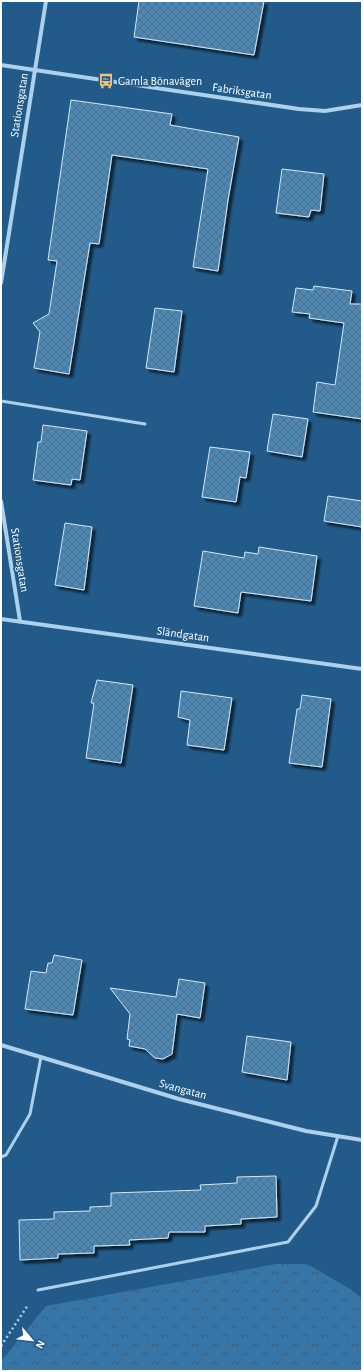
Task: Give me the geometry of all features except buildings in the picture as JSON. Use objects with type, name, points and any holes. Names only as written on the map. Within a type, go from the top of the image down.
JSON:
[{"type":"street","name":"Stationsgatan","points":[[1,283],[46,1]]},
{"type":"street","name":"Fabriksgatan","points":[[1,65],[299,110],[325,110],[362,105]]},
{"type":"street","name":"Stationsgatan","points":[[1,501],[20,621]]},
{"type":"street","name":"Sländgatan","points":[[1,619],[362,669]]},
{"type":"street","name":"Svangatan","points":[[1,1045],[179,1099],[306,1131],[362,1140]]},
{"type":"lane","points":[[1,401],[145,424]]},
{"type":"lane","points":[[1,1157],[6,1155],[30,1114],[41,1057]]},
{"type":"lane","points":[[38,1290],[288,1242],[316,1206],[338,1136]]},
{"type":"path","points":[[1,1346],[38,1290]]},
{"type":"green space","points":[[276,1264],[307,1264],[352,1290],[362,1299],[362,1371],[1,1371],[1,1361],[46,1306]]},
{"type":"place","name":"Gamla Bönavägen","points":[[106,81]]}]
